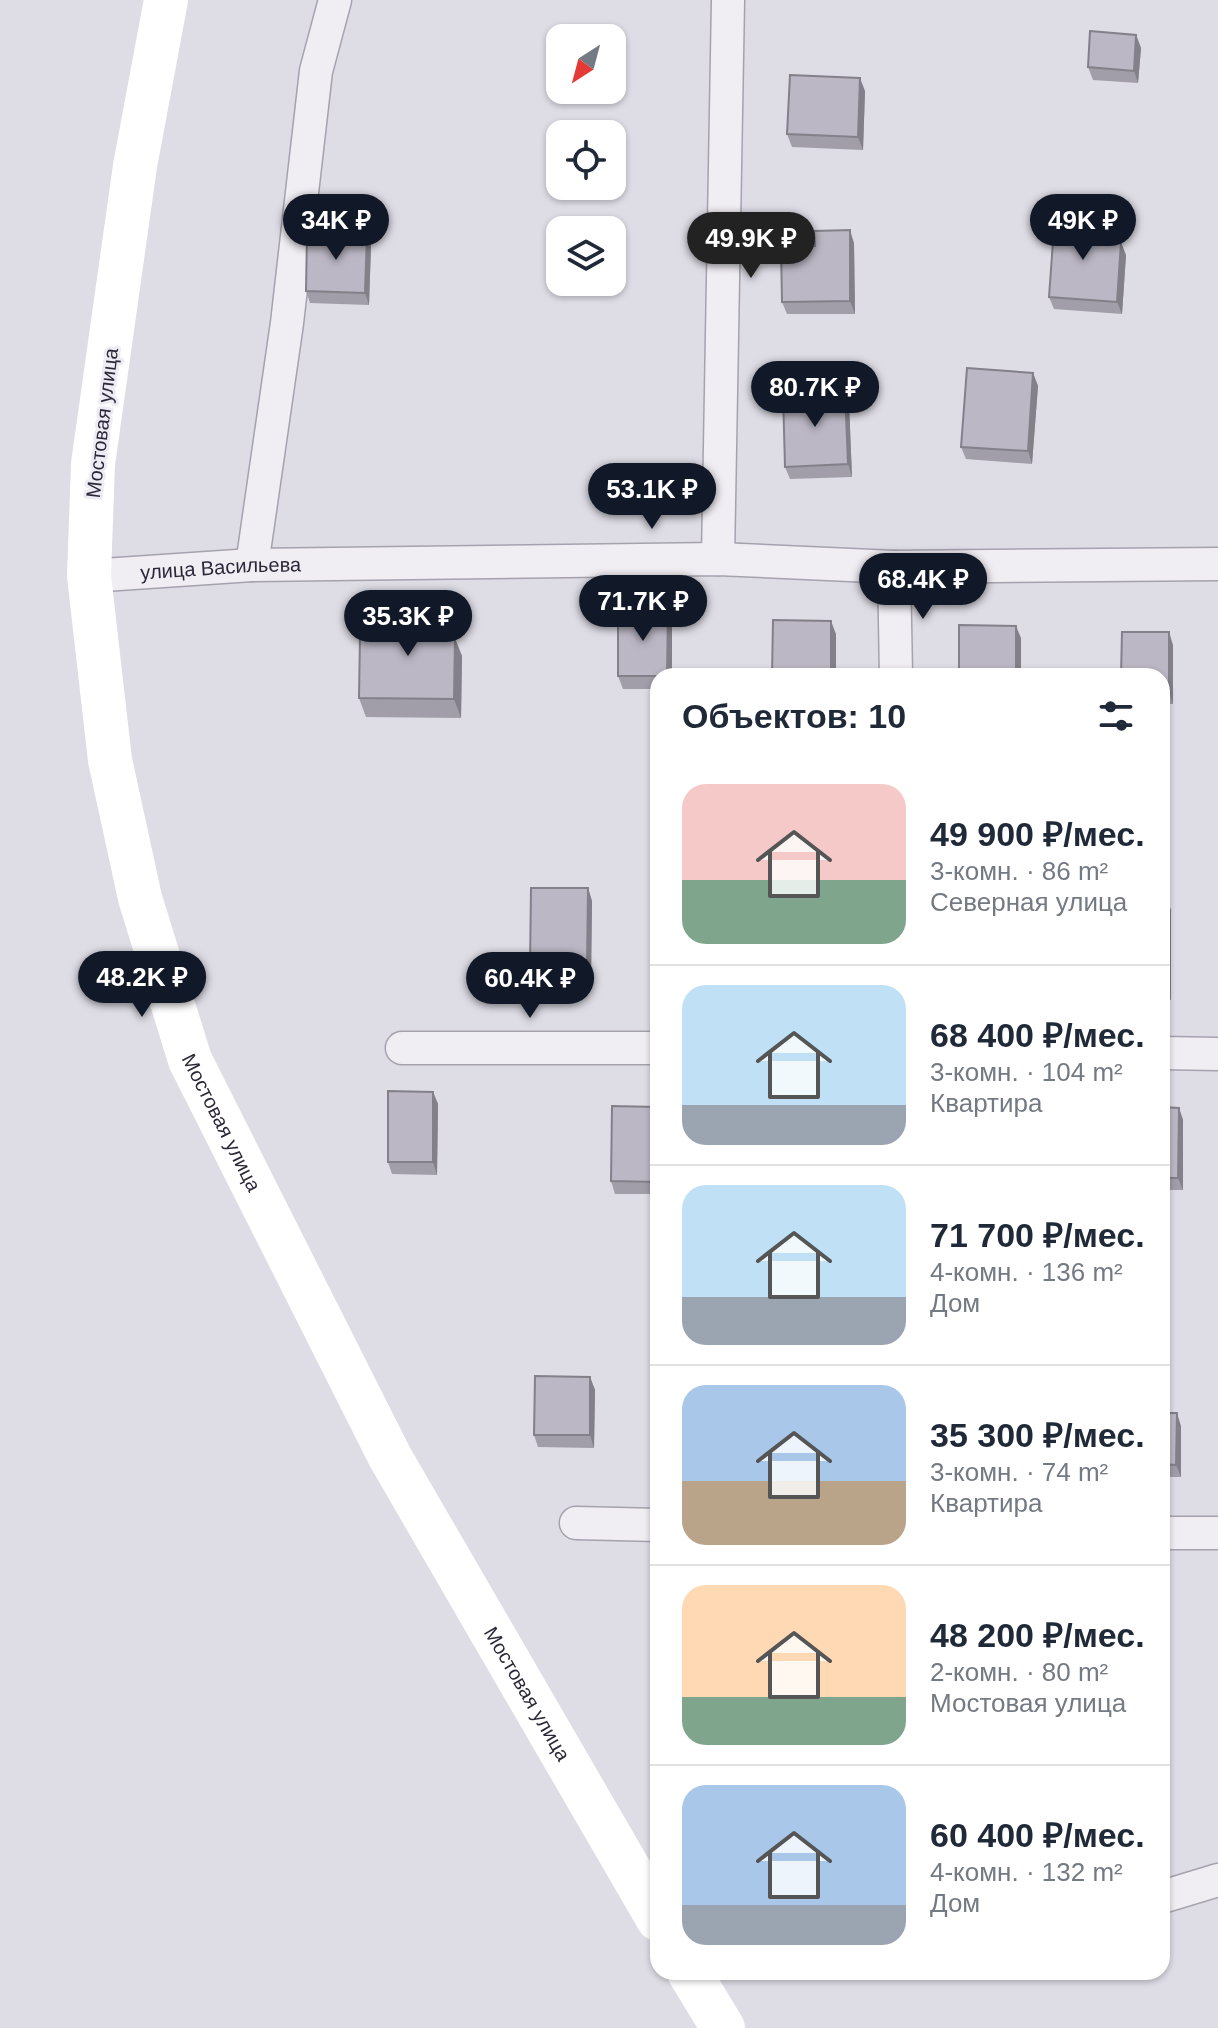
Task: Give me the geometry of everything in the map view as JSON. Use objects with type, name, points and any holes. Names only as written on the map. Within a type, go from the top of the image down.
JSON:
[{"type":"main road","name":"Мостовая улица","points":[[166,0],[135,166],[93,464],[89,576],[113,776],[140,898],[190,1060],[390,1457],[650,1905]]},
{"type":"main road","points":[[694,1980],[723,2028]]},
{"type":"street","points":[[252,565],[287,323],[316,71],[335,0]]},
{"type":"street","points":[[718,559],[728,0]]},
{"type":"street","name":"улица Васильева","points":[[89,576],[252,565],[718,559],[894,567],[1218,564]]},
{"type":"street","points":[[894,567],[896,668]]},
{"type":"street","points":[[402,1048],[650,1048]]},
{"type":"street","points":[[1170,1053],[1218,1054]]},
{"type":"street","points":[[576,1523],[650,1525]]},
{"type":"street","points":[[1170,1533],[1218,1533]]},
{"type":"street","points":[[1170,1895],[1218,1880]]},
{"type":"building","points":[[1090,31],[1136,35],[1134,71],[1088,67]]},
{"type":"building","points":[[790,75],[860,78],[858,137],[787,134]]},
{"type":"building","points":[[1055,214],[1096,217],[1094,240],[1121,242],[1117,302],[1049,297]]},
{"type":"building","points":[[850,230],[850,301],[782,302],[781,247],[815,246],[814,231]]},
{"type":"building","points":[[307,232],[367,233],[365,293],[306,291]]},
{"type":"building","points":[[967,368],[1033,373],[1028,451],[961,447]]},
{"type":"building","points":[[845,391],[848,464],[785,467],[783,393]]},
{"type":"building","points":[[618,609],[668,610],[667,668],[650,668],[650,676],[618,676]]},
{"type":"building","points":[[375,612],[445,613],[445,638],[455,638],[454,699],[359,698],[360,636],[375,636]]},
{"type":"building","points":[[773,620],[831,621],[831,668],[772,668]]},
{"type":"building","points":[[959,625],[1016,626],[1016,668],[959,668]]},
{"type":"building","points":[[1122,632],[1169,632],[1169,668],[1121,668]]},
{"type":"building","points":[[531,888],[588,888],[587,968],[530,967]]},
{"type":"building","points":[[388,1091],[433,1092],[433,1162],[388,1162]]},
{"type":"building","points":[[612,1106],[650,1107],[650,1182],[611,1181]]},
{"type":"building","points":[[1170,1107],[1179,1108],[1178,1178],[1170,1178]]},
{"type":"building","points":[[535,1376],[590,1377],[590,1435],[534,1435]]},
{"type":"building","points":[[1170,1413],[1177,1413],[1176,1465],[1170,1465]]}]
